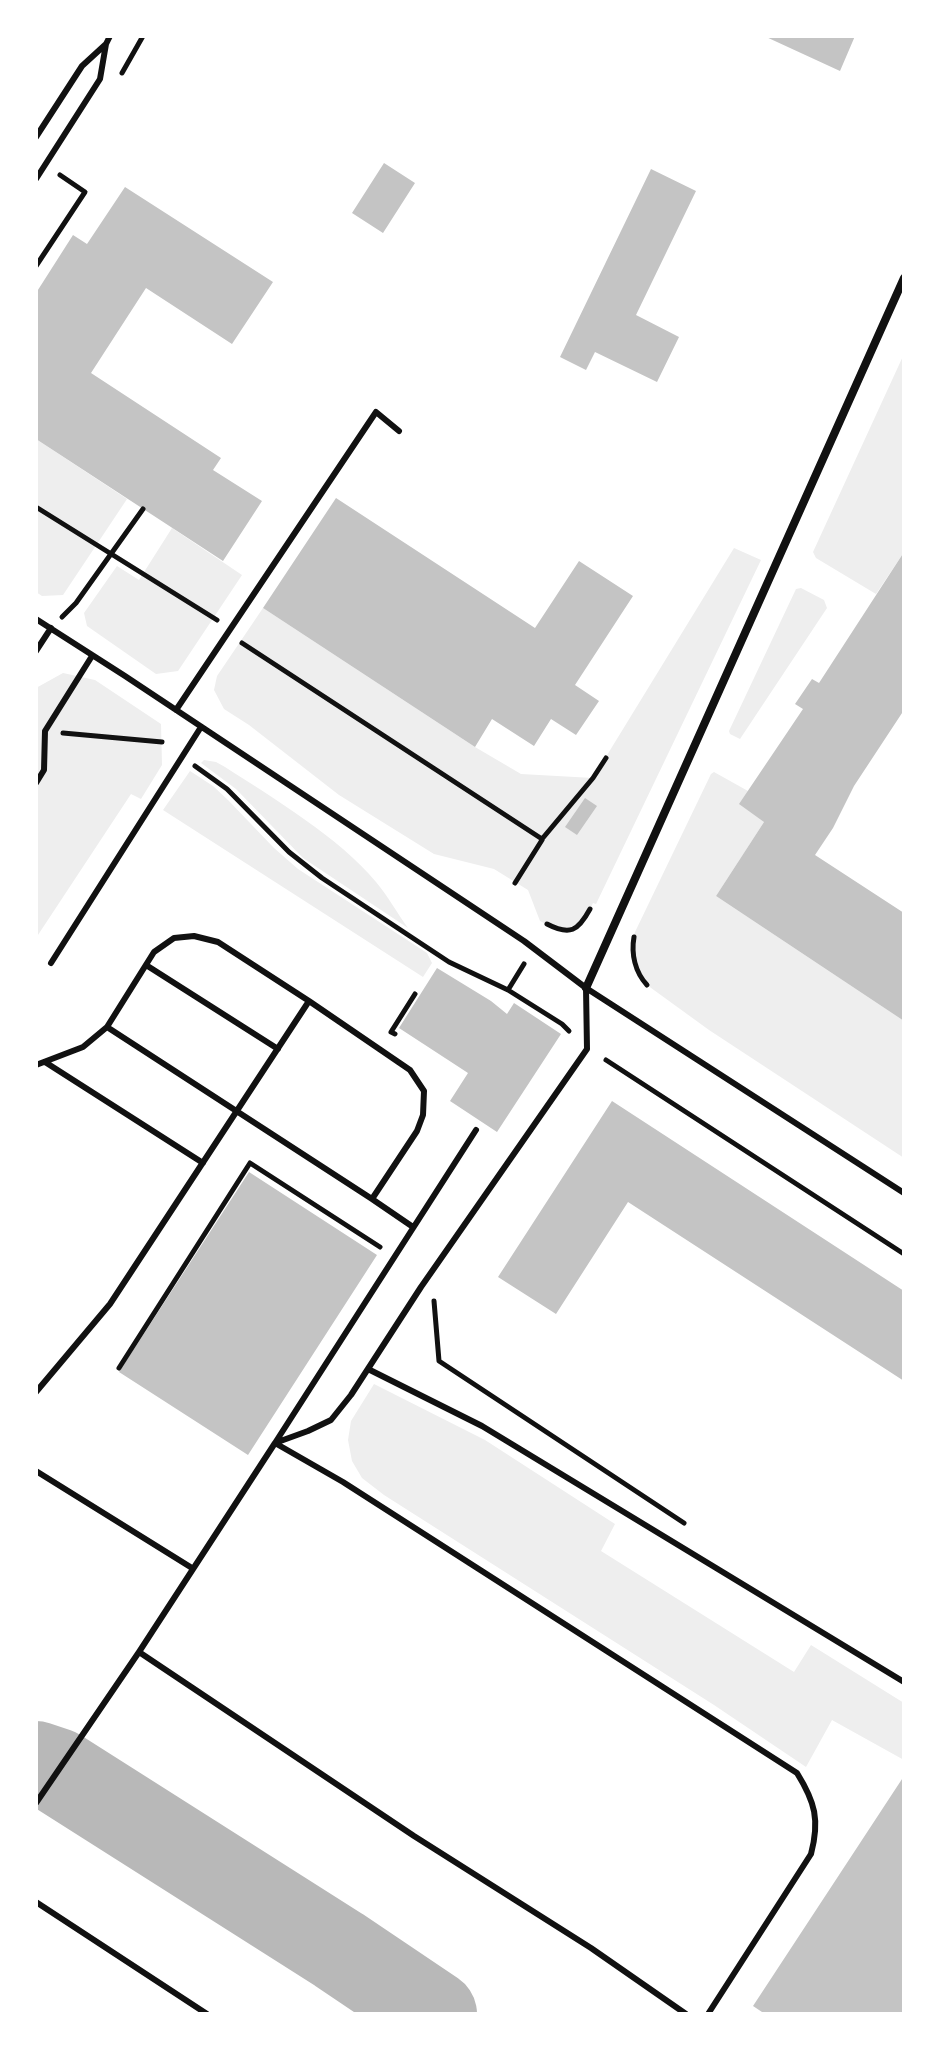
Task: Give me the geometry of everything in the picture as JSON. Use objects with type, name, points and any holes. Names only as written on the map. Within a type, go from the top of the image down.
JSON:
[{"type":"street","points":[[586,988],[904,278]]},
{"type":"lane","points":[[36,179],[100,79],[110,36]]},
{"type":"lane","points":[[36,137],[82,66],[106,44]]},
{"type":"lane","points":[[176,710],[376,412],[399,431]]},
{"type":"lane","points":[[36,619],[524,941],[586,988],[904,1193]]},
{"type":"lane","points":[[36,651],[51,628]]},
{"type":"lane","points":[[36,783],[44,770],[45,731],[92,656]]},
{"type":"lane","points":[[51,963],[201,727]]},
{"type":"lane","points":[[36,1065],[83,1047],[107,1027],[154,952],[174,938],[194,936],[218,942],[410,1070],[424,1091],[423,1115],[417,1131],[372,1199]]},
{"type":"lane","points":[[146,965],[278,1049]]},
{"type":"lane","points":[[275,1443],[331,1420],[351,1395],[421,1287],[587,1049],[586,988]]},
{"type":"lane","points":[[36,1392],[110,1304],[309,1001]]},
{"type":"lane","points":[[107,1027],[413,1227]]},
{"type":"lane","points":[[45,1062],[203,1163]]},
{"type":"lane","points":[[36,1803],[139,1652],[476,1130]]},
{"type":"lane","points":[[368,1369],[482,1426],[904,1682]]},
{"type":"lane","points":[[275,1443],[343,1482],[797,1773],[814,1809],[817,1832],[811,1854],[708,2014]]},
{"type":"lane","points":[[36,1471],[192,1568]]},
{"type":"lane","points":[[139,1652],[401,1827],[591,1948],[686,2014]]},
{"type":"lane","points":[[36,1902],[207,2014]]},
{"type":"path","points":[[36,266],[85,192],[57,173]]},
{"type":"path","points":[[36,507],[216,617],[228,633],[542,839]]},
{"type":"path","points":[[51,628],[76,603],[143,509]]},
{"type":"path","points":[[45,731],[162,742]]},
{"type":"path","points":[[515,883],[542,839],[606,758]]},
{"type":"path","points":[[194,765],[227,789],[289,852],[322,878],[449,962],[508,990],[562,1024],[587,1049]]},
{"type":"path","points":[[547,924],[569,932],[580,924],[590,909]]},
{"type":"path","points":[[635,932],[636,967],[647,985]]},
{"type":"path","points":[[508,990],[524,964]]},
{"type":"path","points":[[606,1060],[904,1254]]},
{"type":"path","points":[[119,1368],[250,1163],[384,1251]]},
{"type":"path","points":[[433,1296],[439,1361],[695,1530]]},
{"type":"shaded area","points":[[904,354],[904,552],[876,594],[816,558],[813,552]]},
{"type":"shaded area","points":[[36,439],[127,499],[63,595],[42,596],[36,592]]},
{"type":"shaded area","points":[[172,528],[242,575],[178,671],[156,674],[87,626],[84,613],[117,566],[139,580]]},
{"type":"shaded area","points":[[734,548],[761,560],[596,904],[593,903],[576,928],[560,931],[540,921],[528,890],[494,869],[434,854],[339,795],[224,709],[214,690],[217,676],[263,608],[521,774],[593,778]]},
{"type":"shaded area","points":[[801,588],[824,600],[827,608],[740,739],[729,731],[796,589]]},
{"type":"shaded area","points":[[63,673],[95,680],[161,724],[162,765],[141,799],[131,794],[36,938],[36,688]]},
{"type":"shaded area","points":[[204,760],[216,762],[264,792],[344,850],[376,882],[408,928],[303,858],[236,789],[201,763]]},
{"type":"shaded area","points":[[190,771],[213,786],[298,869],[427,953],[432,963],[423,977],[163,810]]},
{"type":"shaded area","points":[[714,772],[748,791],[764,822],[716,896],[904,1021],[904,1158],[709,1030],[647,985],[636,967],[635,932]]},
{"type":"shaded area","points":[[374,1384],[485,1440],[615,1524],[601,1551],[794,1672],[811,1645],[904,1703],[904,1760],[832,1720],[806,1767],[384,1495],[362,1478],[352,1461],[348,1440],[351,1421]]},
{"type":"building","points":[[764,36],[855,36],[840,71]]},
{"type":"building","points":[[384,163],[415,183],[383,233],[352,213]]},
{"type":"building","points":[[651,169],[696,191],[636,315],[679,337],[657,382],[595,352],[586,370],[560,357]]},
{"type":"building","points":[[125,187],[273,282],[232,344],[146,288],[91,373],[221,458],[213,470],[262,501],[223,561],[36,439],[36,293],[73,235],[87,244]]},
{"type":"building","points":[[336,498],[535,628],[579,561],[633,596],[575,685],[599,701],[576,735],[551,719],[534,746],[492,719],[475,747],[263,608]]},
{"type":"building","points":[[904,552],[904,710],[854,786],[815,855],[904,913],[904,1021],[716,896],[764,822],[739,804],[803,709],[795,704],[812,679],[819,683]]},
{"type":"building","points":[[585,798],[597,806],[577,835],[565,827]]},
{"type":"building","points":[[437,968],[507,1014],[514,1003],[561,1034],[497,1132],[450,1101],[468,1073],[399,1028]]},
{"type":"building","points":[[612,1101],[904,1291],[904,1381],[628,1202],[556,1314],[498,1277]]},
{"type":"building","points":[[249,1172],[377,1255],[248,1455],[119,1372]]},
{"type":"building","points":[[904,1776],[904,2014],[765,2014],[753,2006]]},
{"type":"taxiway","points":[[36,1764],[57,1771],[434,2014]]}]
